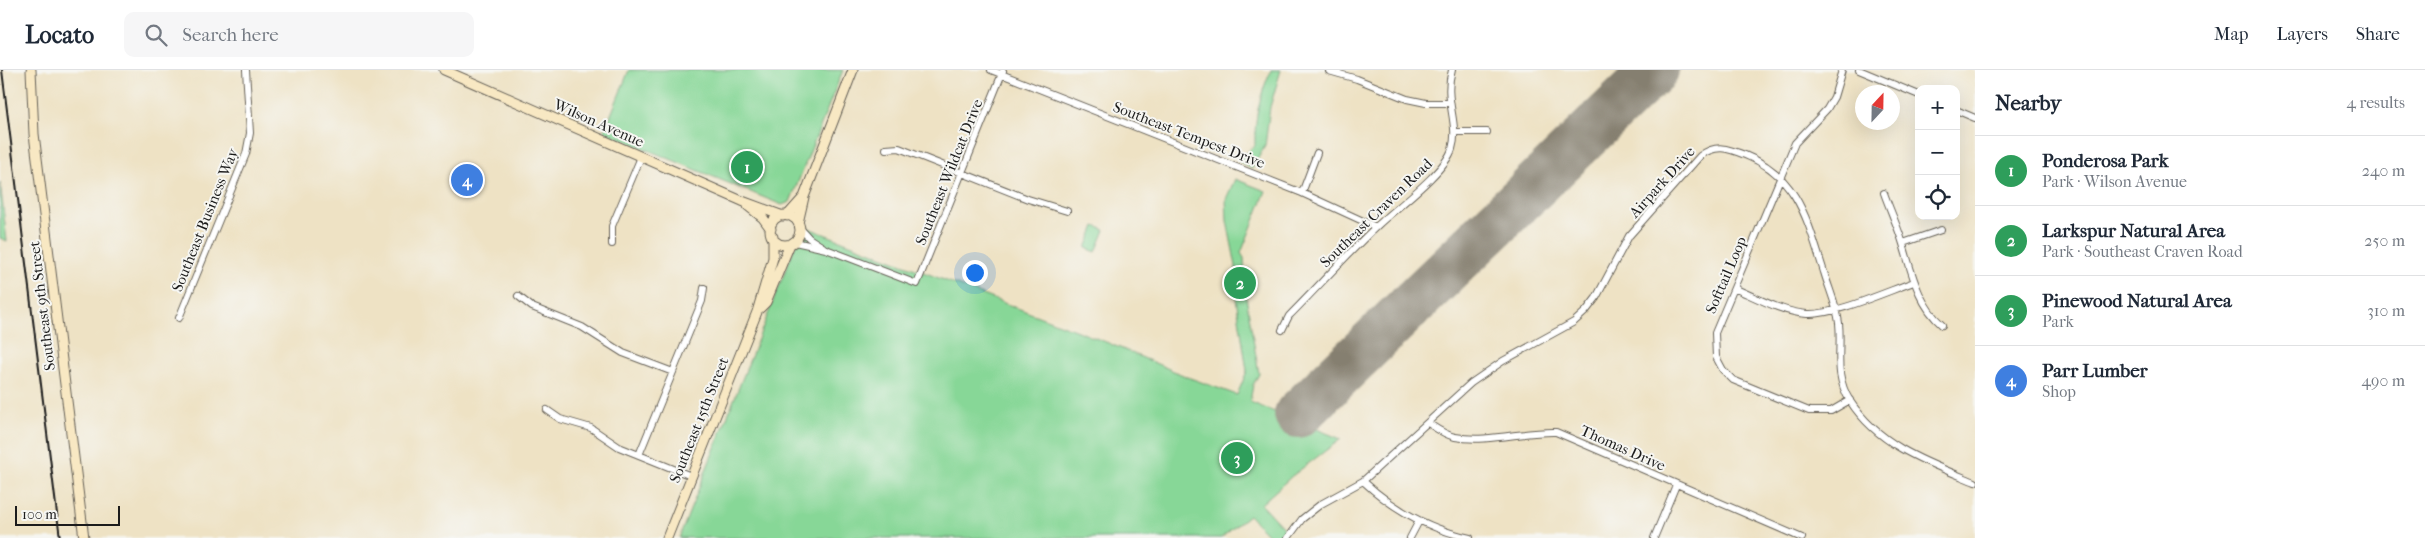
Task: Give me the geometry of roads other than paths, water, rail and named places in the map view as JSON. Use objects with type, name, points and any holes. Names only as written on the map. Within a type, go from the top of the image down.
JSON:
[{"type":"street","name":"Southeast 9th Street","points":[[31,70],[34,134],[84,538]]},
{"type":"street","name":"Southeast Business Way","points":[[179,318],[246,154],[250,133],[246,70]]},
{"type":"street","name":"Wilson Avenue","points":[[444,70],[742,201],[785,216]]},
{"type":"street","points":[[792,243],[799,226],[804,197],[853,70]]},
{"type":"street","name":"Southeast Tempest Drive","points":[[991,70],[1002,72],[1302,193],[1376,227]]},
{"type":"street","name":"Southeast Craven Road","points":[[1282,330],[1289,316],[1376,227],[1443,166],[1452,150],[1455,132],[1449,103],[1448,84],[1452,70]]},
{"type":"street","name":"Softtail Loop","points":[[1842,70],[1834,98],[1827,110],[1796,144],[1780,176],[1715,333],[1716,357],[1723,370],[1733,380],[1809,411],[1831,410],[1850,400]]},
{"type":"street","points":[[1858,70],[1915,93]]},
{"type":"street","points":[[1329,71],[1357,79],[1407,99],[1426,103],[1449,103]]},
{"type":"street","name":"Southeast Wildcat Drive","points":[[826,249],[917,284],[1002,72]]},
{"type":"street","points":[[1960,112],[1975,118]]},
{"type":"street","points":[[1455,132],[1487,132]]},
{"type":"street","name":"Airpark Drive","points":[[1288,538],[1302,519],[1320,504],[1363,480],[1471,383],[1503,362],[1574,322],[1596,298],[1629,236],[1700,156],[1710,149],[1719,146],[1729,148],[1752,158],[1780,176],[1800,203],[1839,324],[1838,355],[1840,370],[1850,400],[1868,422],[1897,449],[1975,482]]},
{"type":"street","points":[[886,149],[898,148],[1028,199],[1067,211]]},
{"type":"street","points":[[1302,193],[1317,152]]},
{"type":"street","points":[[612,244],[612,226],[641,157]]},
{"type":"street","points":[[1884,192],[1903,243],[1914,282],[1928,313],[1942,325]]},
{"type":"street","points":[[804,197],[785,216],[775,220],[772,233],[780,244],[792,243],[826,249]]},
{"type":"street","name":"Wilson Avenue","points":[[742,201],[763,218],[772,233]]},
{"type":"street","points":[[785,216],[799,226],[809,238],[826,249]]},
{"type":"street","points":[[1903,243],[1941,230]]},
{"type":"street","name":"Southeast 15th Street","points":[[667,538],[757,312],[773,258],[772,233]]},
{"type":"street","name":"Southeast 15th Street","points":[[757,312],[766,302],[792,243]]},
{"type":"street","points":[[1734,288],[1791,311],[1809,314],[1835,309],[1914,282]]},
{"type":"street","points":[[639,455],[702,301],[704,288]]},
{"type":"street","points":[[518,296],[532,307],[582,326],[623,353],[673,372]]},
{"type":"street","points":[[547,410],[560,419],[591,428],[619,447],[691,476]]},
{"type":"street","name":"Thomas Drive","points":[[1428,423],[1445,434],[1456,438],[1479,438],[1536,431],[1556,432],[1802,538]]},
{"type":"street","points":[[1363,480],[1385,502],[1419,521],[1452,534],[1470,538]]},
{"type":"street","points":[[1654,538],[1676,485]]},
{"type":"street","points":[[1410,538],[1419,521]]},
{"type":"railway","points":[[2,70],[60,538]]},
{"type":"place","name":"Ponderosa Park","points":[[747,167]]},
{"type":"place","name":"Parr Lumber","points":[[467,180]]},
{"type":"place","name":"Larkspur Natural Area","points":[[1240,283]]},
{"type":"place","name":"Pinewood Natural Area","points":[[1237,458]]}]
